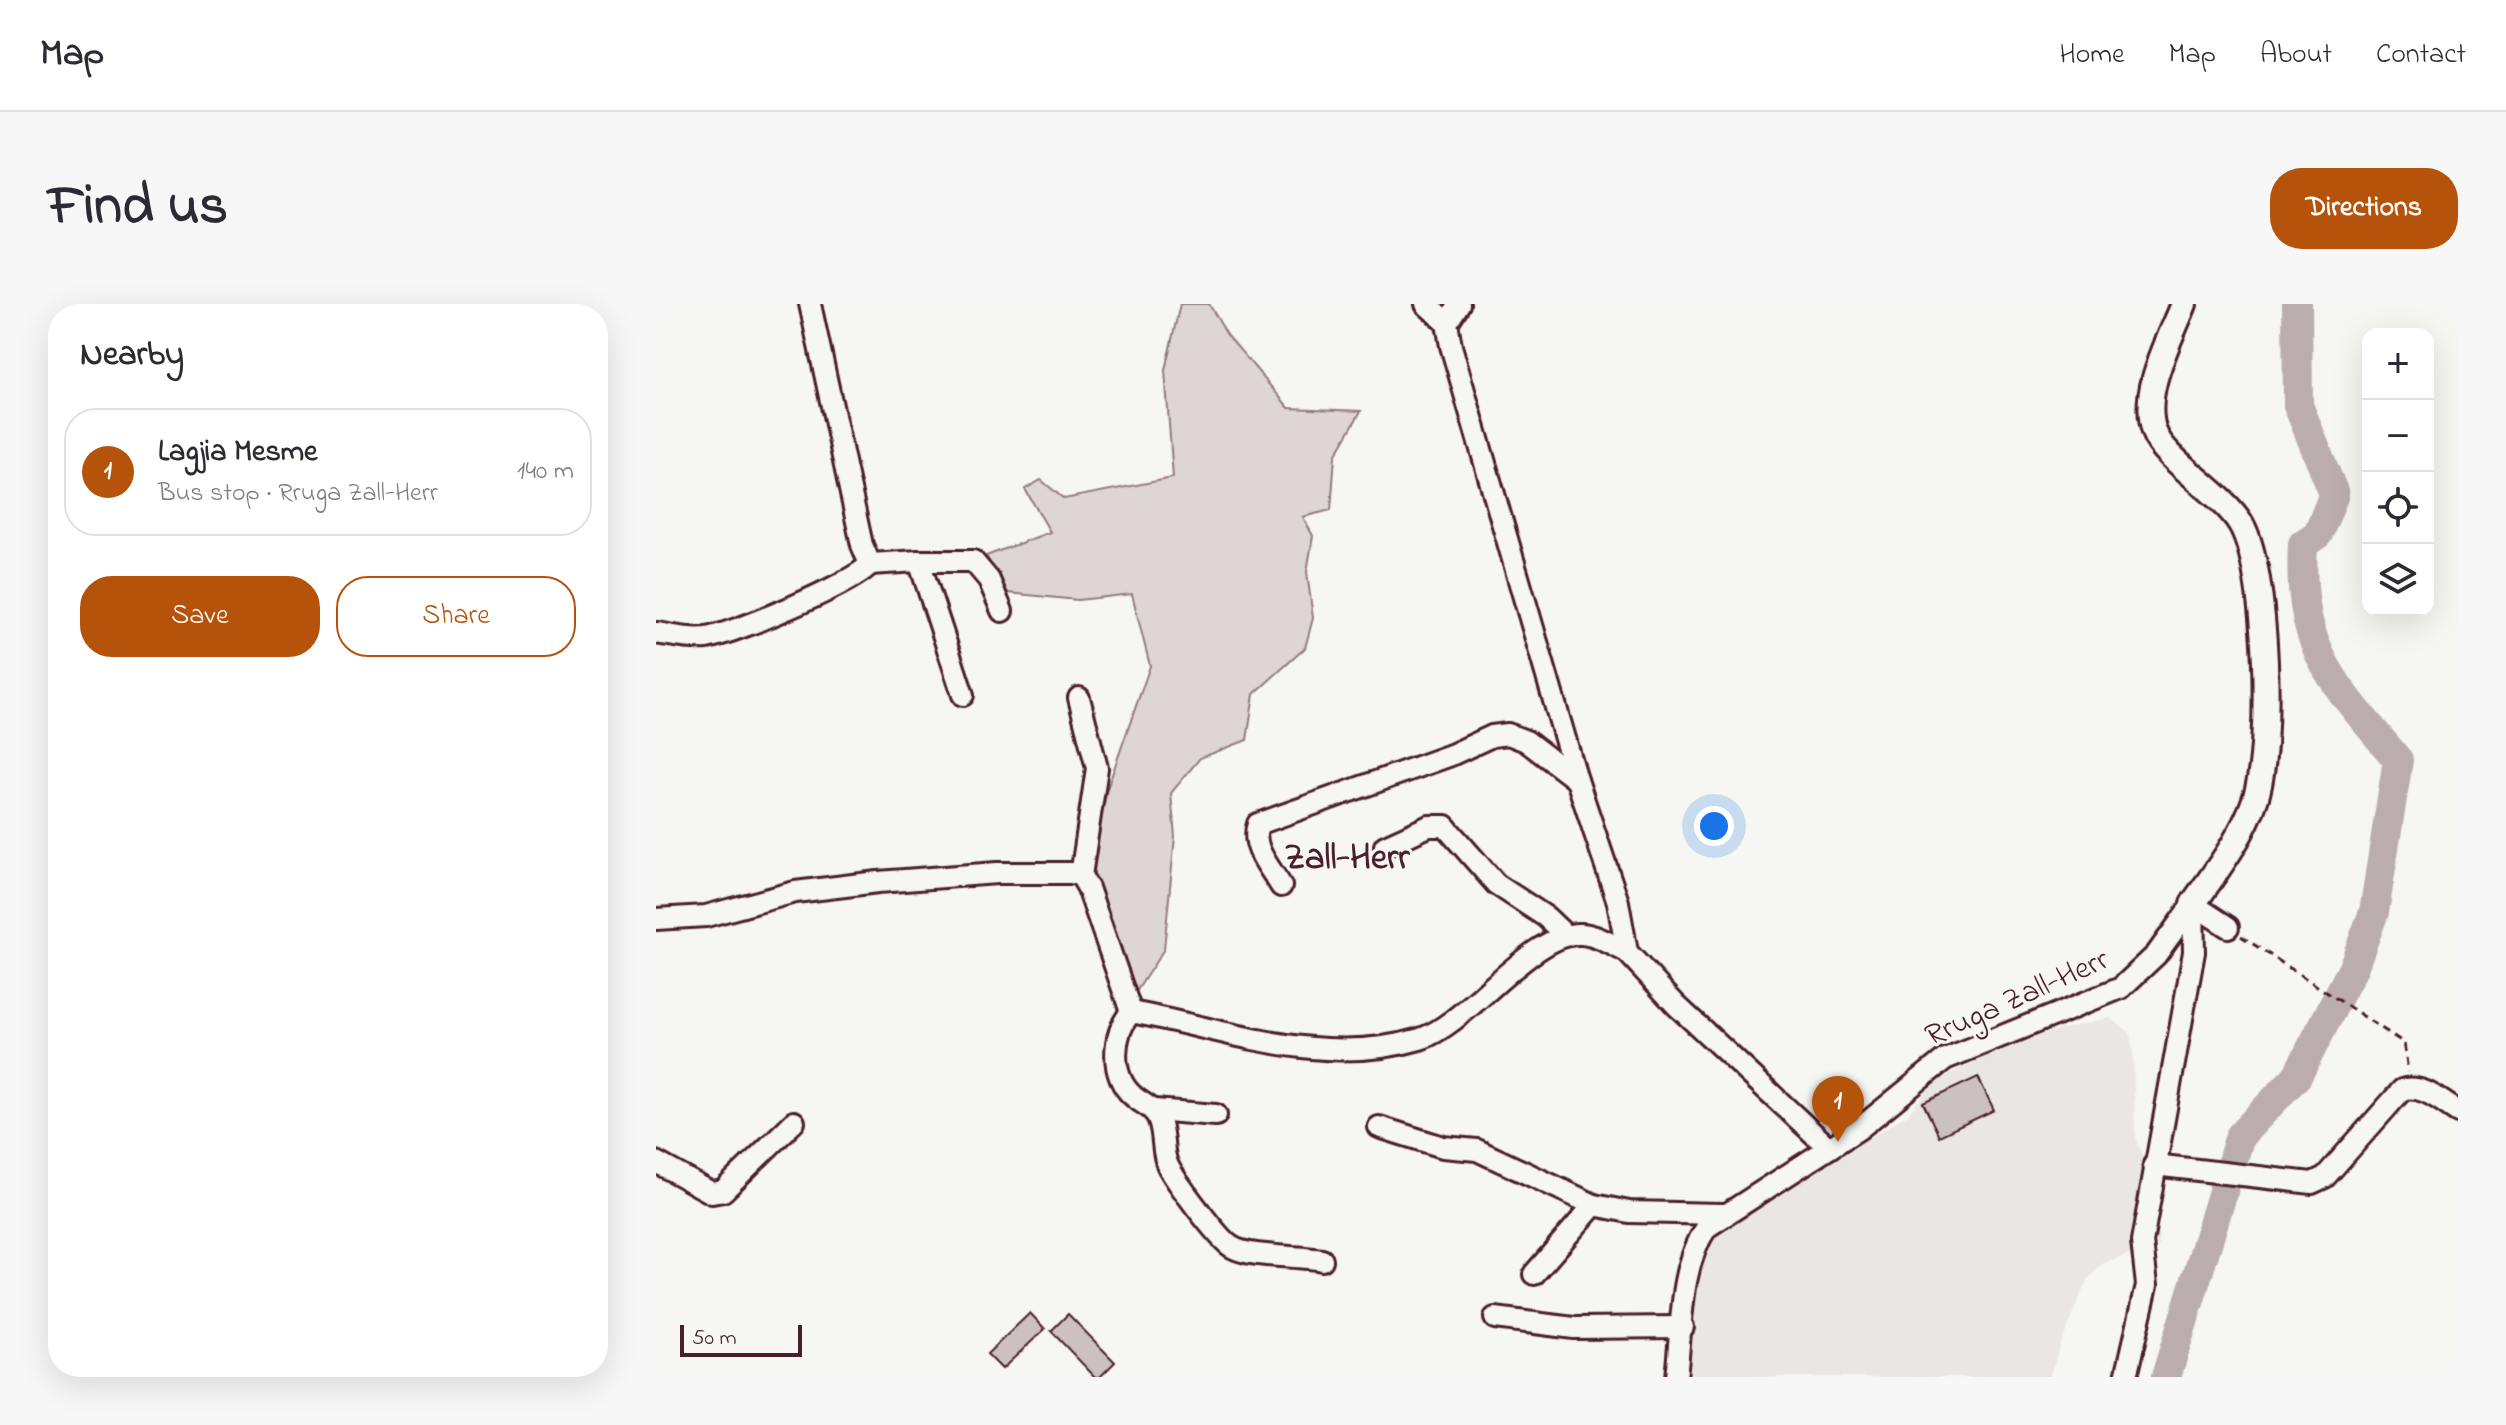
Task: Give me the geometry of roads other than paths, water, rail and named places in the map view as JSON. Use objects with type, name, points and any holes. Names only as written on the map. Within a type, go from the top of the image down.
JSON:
[{"type":"main road","name":"Rruga Zall-Herr","points":[[2184,304],[2163,358],[2150,413],[2155,434],[2241,523],[2251,547],[2259,581],[2267,735],[2256,798],[2244,827],[2193,904]]},
{"type":"street","points":[[810,304],[855,520],[870,564]]},
{"type":"street","points":[[1426,304],[1447,323],[1451,346],[1577,780],[1618,902],[1627,952]]},
{"type":"street","points":[[1447,323],[1459,304]]},
{"type":"street","points":[[919,561],[963,695]]},
{"type":"street","points":[[656,633],[704,638],[735,629],[853,578],[870,564],[973,561],[989,580],[1002,611]]},
{"type":"street","points":[[1079,698],[1097,768],[1081,876],[1105,929],[1131,1012]]},
{"type":"street","points":[[1281,886],[1258,848],[1254,835],[1258,824],[1451,755],[1492,736],[1508,734],[1526,741],[1577,780]]},
{"type":"street","points":[[1385,846],[1429,826],[1445,826],[1496,884],[1546,917],[1565,935]]},
{"type":"street","points":[[656,919],[706,916],[795,892],[878,882],[997,873],[1081,876]]},
{"type":"street","points":[[2193,904],[2228,927]]},
{"type":"street","points":[[2126,1377],[2147,1285],[2142,1242],[2194,952],[2193,904]]},
{"type":"street","name":"Rruga Zall-Herr","points":[[1676,1377],[1690,1263],[1696,1243],[1723,1214],[1829,1148],[1945,1059],[1971,1046],[2098,1000],[2121,988],[2156,955],[2193,904]]},
{"type":"street","points":[[1131,1012],[1268,1043],[1324,1052],[1361,1050],[1421,1039],[1439,1030],[1488,989],[1565,935],[1583,934],[1627,952],[1676,1005],[1829,1148]]},
{"type":"street","points":[[1131,1012],[1123,1022],[1118,1040],[1116,1068],[1121,1084],[1134,1098],[1154,1110],[1216,1115]]},
{"type":"street","points":[[2154,1165],[2296,1183],[2325,1177],[2390,1100],[2410,1087],[2458,1112]]},
{"type":"street","points":[[1154,1110],[1162,1129],[1167,1166],[1214,1232],[1230,1246],[1245,1253],[1294,1254],[1322,1260]]},
{"type":"street","points":[[656,1162],[712,1193],[723,1191],[794,1122]]},
{"type":"street","points":[[1379,1127],[1443,1147],[1477,1150],[1594,1205],[1629,1212],[1723,1214]]},
{"type":"street","points":[[1534,1274],[1594,1205]]},
{"type":"street","points":[[1495,1318],[1574,1328],[1683,1327]]},
{"type":"waterway","points":[[2166,1377],[2240,1136],[2297,1076],[2353,968],[2374,912],[2398,760],[2338,686],[2313,639],[2306,612],[2303,544],[2318,534],[2334,494],[2298,405],[2297,304]]},
{"type":"place","name":"Lagjia Mesme","points":[[1838,1142]]},
{"type":"district","name":"Zall-Herr","points":[[1347,855]]}]
